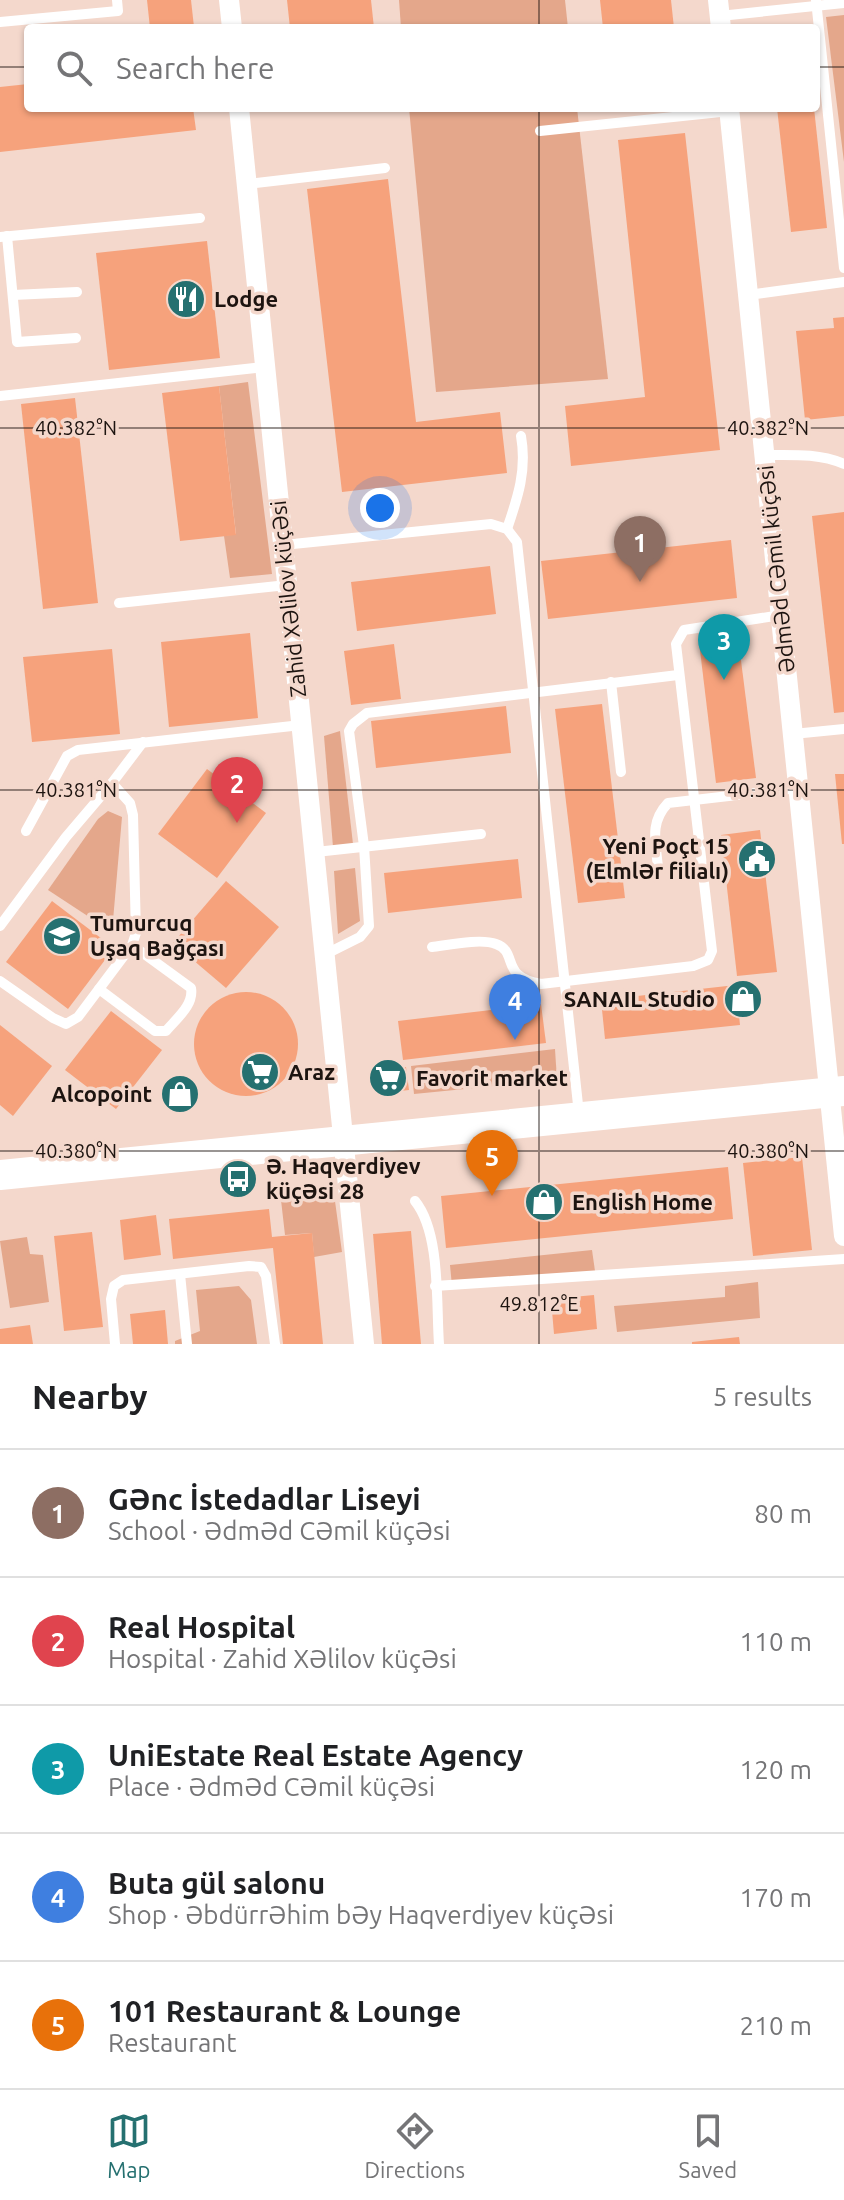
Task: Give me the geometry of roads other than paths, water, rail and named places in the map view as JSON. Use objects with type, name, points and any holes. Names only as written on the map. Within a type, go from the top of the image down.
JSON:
[{"type":"main road","points":[[0,1175],[837,1092]]},
{"type":"street","points":[[229,0],[232,24]]},
{"type":"street","name":"Zahid Xəlilov küçəsi","points":[[239,112],[339,1090],[330,1142],[348,1181],[364,1344]]},
{"type":"street","name":"Ədməd Cəmil küçəsi","points":[[730,112],[823,1031],[837,1092],[833,1133],[844,1236]]},
{"type":"lane","points":[[0,22],[118,11],[117,0]]},
{"type":"lane","points":[[816,3],[818,24]]},
{"type":"lane","points":[[719,15],[816,3],[844,3]]},
{"type":"lane","points":[[820,40],[844,268]]},
{"type":"lane","points":[[540,131],[704,112]]},
{"type":"lane","points":[[247,184],[385,168]]},
{"type":"lane","points":[[76,338],[17,342],[4,236],[200,218]]},
{"type":"lane","points":[[748,295],[844,282]]},
{"type":"lane","points":[[13,295],[77,292]]},
{"type":"lane","points":[[0,396],[264,367]]},
{"type":"lane","points":[[507,529],[522,484],[524,457],[521,436]]},
{"type":"lane","points":[[764,455],[807,455],[831,458],[844,464]]},
{"type":"lane","points":[[283,545],[491,524],[507,529],[517,542],[580,1117]]},
{"type":"lane","points":[[119,603],[287,585]]},
{"type":"lane","points":[[432,947],[496,943],[505,949],[515,973],[524,981],[541,984],[693,966],[708,960],[712,951],[676,644],[684,630],[781,615]]},
{"type":"lane","points":[[326,954],[360,937],[369,926],[364,846],[349,731],[353,724],[367,713],[678,675]]},
{"type":"lane","points":[[611,682],[621,772]]},
{"type":"lane","points":[[26,831],[67,756],[78,750],[301,725]]},
{"type":"lane","points":[[793,734],[844,729]]},
{"type":"lane","points":[[0,926],[66,837],[143,742]]},
{"type":"lane","points":[[0,981],[66,1024],[78,1017],[132,945],[136,933],[133,815],[130,803],[112,783]]},
{"type":"lane","points":[[658,868],[657,814],[668,803],[798,788]]},
{"type":"lane","points":[[316,852],[481,834]]},
{"type":"lane","points":[[99,989],[155,1031],[166,1031],[189,1004],[193,994],[191,988],[132,945]]},
{"type":"lane","points":[[415,1201],[424,1212],[431,1233],[439,1344]]},
{"type":"lane","points":[[435,1286],[844,1259]]},
{"type":"lane","points":[[115,1344],[111,1299],[114,1286],[123,1280],[261,1267],[266,1276],[275,1344]]},
{"type":"lane","points":[[180,1274],[187,1344]]},
{"type":"place","name":"Lodge","points":[[186,299]]},
{"type":"place","name":"Gənc İstedadlar Liseyi","points":[[640,582]]},
{"type":"place","name":"UniEstate Real Estate Agency","points":[[724,680]]},
{"type":"place","name":"Real Hospital","points":[[237,823]]},
{"type":"place","name":"Yeni Poçt 15 (Elmlər filialı)","points":[[757,859]]},
{"type":"place","name":"Tumurcuq Uşaq Bağçası","points":[[62,936]]},
{"type":"place","name":"SANAIL Studio","points":[[743,999]]},
{"type":"place","name":"Buta gül salonu","points":[[515,1040]]},
{"type":"place","name":"Araz","points":[[260,1072]]},
{"type":"place","name":"Favorit market","points":[[388,1078]]},
{"type":"place","name":"Alcopoint","points":[[180,1094]]},
{"type":"place","name":"Ə. Haqverdiyev küçəsi 28","points":[[238,1179]]},
{"type":"place","name":"101 Restaurant & Lounge","points":[[492,1196]]},
{"type":"place","name":"English Home","points":[[544,1202]]}]
